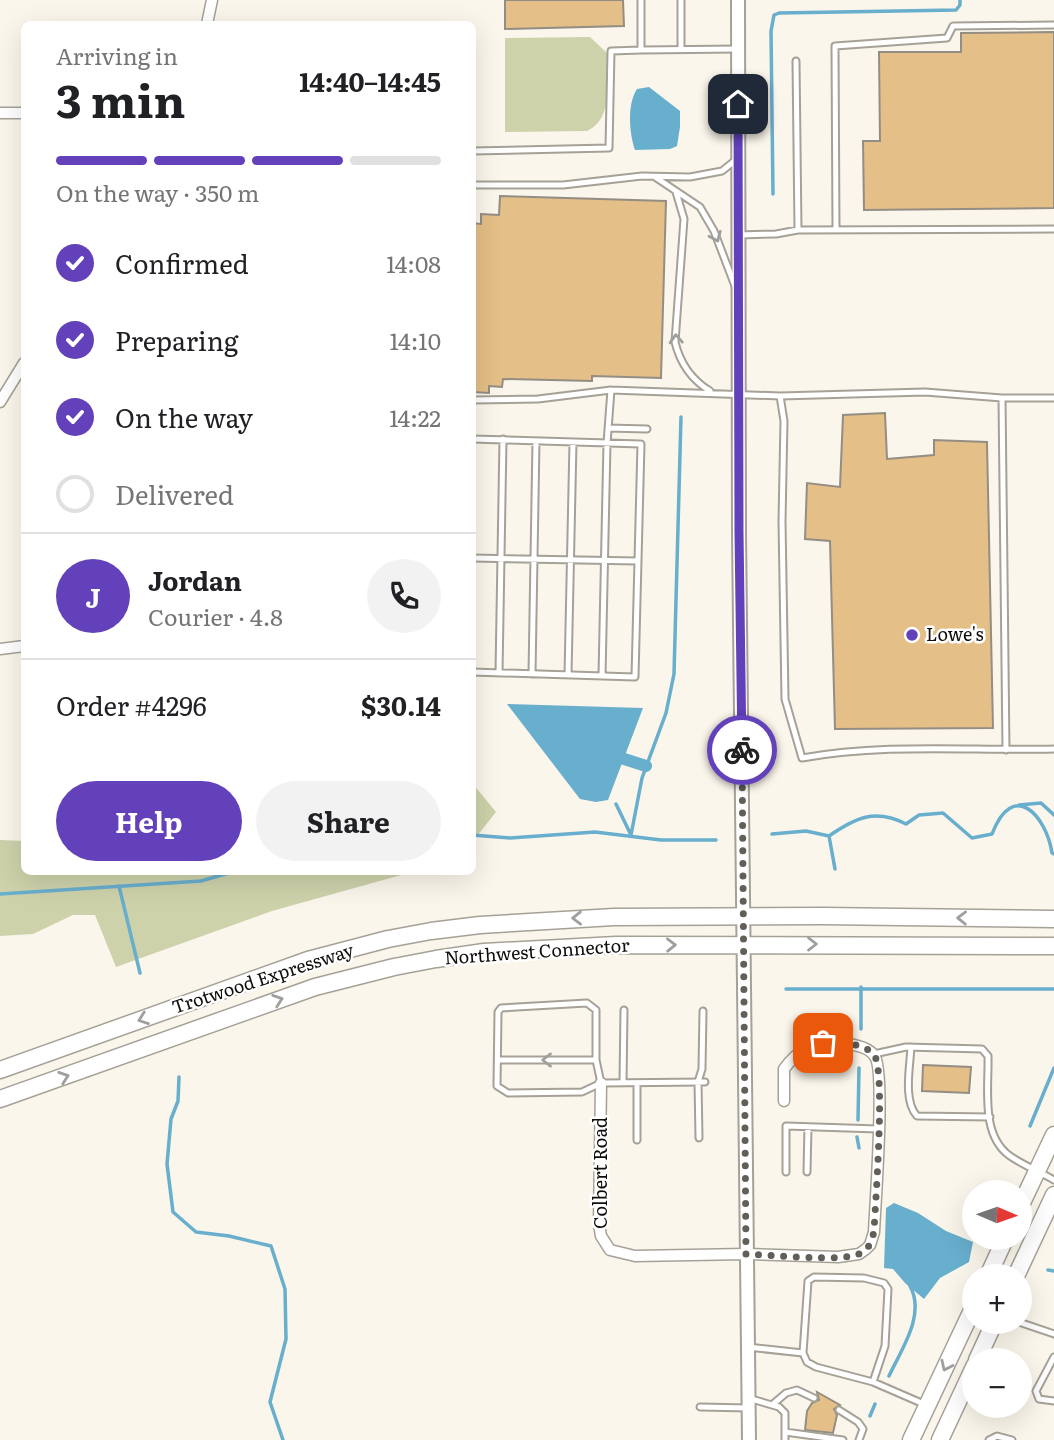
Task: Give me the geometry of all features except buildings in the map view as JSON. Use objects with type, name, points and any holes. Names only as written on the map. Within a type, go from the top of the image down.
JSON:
[{"type":"main road","points":[[743,916],[1030,919],[1054,916]]},
{"type":"main road","name":"Trotwood Expressway","points":[[0,1070],[296,964],[388,939],[480,925],[563,918],[743,916]]},
{"type":"main road","name":"Northwest Connector","points":[[0,1099],[302,992],[394,967],[484,952],[565,946],[744,944],[1049,947]]},
{"type":"main road","points":[[1032,1181],[1054,1135]]},
{"type":"main road","points":[[1032,1242],[1054,1195]]},
{"type":"main road","points":[[1032,1242],[1054,1221]]},
{"type":"main road","points":[[911,1440],[962,1332]]},
{"type":"main road","points":[[940,1440],[962,1393]]},
{"type":"street","points":[[208,21],[212,0]]},
{"type":"street","points":[[738,0],[738,394],[749,1440]]},
{"type":"street","points":[[0,113],[21,113]]},
{"type":"street","points":[[0,402],[21,368]]},
{"type":"street","points":[[0,649],[21,646]]},
{"type":"street","points":[[746,1254],[838,1257],[859,1255],[870,1245],[874,1232],[879,1090],[877,1060],[874,1055],[859,1046],[823,1043],[803,1049],[784,1069],[784,1101]]},
{"type":"street","name":"Colbert Road","points":[[601,1083],[599,1224],[605,1244],[616,1253],[635,1256],[746,1254]]},
{"type":"lane","points":[[641,0],[641,50]]},
{"type":"lane","points":[[681,0],[681,49]]},
{"type":"lane","points":[[836,230],[835,46],[947,38],[953,26],[1054,25]]},
{"type":"lane","points":[[476,151],[609,148],[611,51],[739,49]]},
{"type":"lane","points":[[796,61],[798,230]]},
{"type":"lane","points":[[476,185],[564,185],[642,176],[703,176],[722,171],[738,159]]},
{"type":"lane","points":[[655,177],[700,207],[708,218],[738,296]]},
{"type":"lane","points":[[677,192],[684,219],[675,342],[687,371],[712,393]]},
{"type":"lane","points":[[738,235],[776,234],[798,230],[1054,229]]},
{"type":"lane","points":[[601,676],[607,443],[611,390]]},
{"type":"lane","points":[[476,400],[538,399],[611,390],[780,396],[925,392],[1002,398],[1054,398]]},
{"type":"lane","points":[[780,396],[784,421],[782,489],[785,699],[802,758],[840,751],[882,748],[1054,750]]},
{"type":"lane","points":[[1002,398],[1006,750]]},
{"type":"lane","points":[[608,428],[647,429]]},
{"type":"lane","points":[[476,439],[641,444],[635,677],[476,672]]},
{"type":"lane","points":[[499,673],[503,439]]},
{"type":"lane","points":[[532,674],[536,441]]},
{"type":"lane","points":[[568,675],[573,442]]},
{"type":"lane","points":[[476,558],[638,561]]},
{"type":"lane","points":[[601,1083],[596,1060],[596,1010],[587,1003],[501,1008],[498,1012],[497,1086],[508,1093],[582,1092],[601,1083],[701,1082]]},
{"type":"lane","points":[[623,1083],[624,1010]]},
{"type":"lane","points":[[699,1138],[703,1011]]},
{"type":"lane","points":[[820,1021],[823,1043]]},
{"type":"lane","points":[[911,1047],[909,1097],[912,1111],[917,1116],[989,1116]]},
{"type":"lane","points":[[874,1055],[896,1048],[911,1047],[982,1048],[988,1056],[989,1116],[997,1143],[1008,1155],[1054,1180]]},
{"type":"lane","points":[[498,1060],[596,1060]]},
{"type":"lane","points":[[637,1083],[637,1140]]},
{"type":"lane","points":[[786,1172],[786,1126],[878,1129]]},
{"type":"lane","points":[[807,1172],[808,1127]]},
{"type":"lane","points":[[873,1382],[885,1346],[888,1289],[884,1283],[864,1278],[814,1277],[808,1281],[803,1353],[807,1362],[816,1367],[873,1382],[927,1406]]},
{"type":"lane","points":[[1032,1326],[1054,1334]]},
{"type":"lane","points":[[747,1347],[803,1353]]},
{"type":"lane","points":[[1054,1357],[1036,1391],[1038,1399],[1054,1402]]},
{"type":"lane","points":[[772,1405],[786,1393],[797,1390],[814,1398]]},
{"type":"lane","points":[[700,1407],[748,1403],[779,1407],[785,1413],[785,1440]]},
{"type":"lane","points":[[839,1410],[858,1422],[863,1429],[859,1440]]},
{"type":"lane","points":[[785,1432],[811,1438],[843,1440]]},
{"type":"lane","points":[[989,1440],[997,1436],[1012,1440]]},
{"type":"green space","points":[[590,37],[607,53],[607,97],[602,117],[596,125],[587,131],[505,132],[505,38]]},
{"type":"green space","points":[[476,788],[496,812],[476,837]]},
{"type":"green space","points":[[0,840],[21,841],[21,875],[401,875],[272,911],[116,967],[95,915],[73,915],[33,934],[0,936]]},
{"type":"water","points":[[649,87],[680,111],[677,146],[670,149],[635,150],[630,127],[630,110],[637,89]]},
{"type":"water","points":[[507,704],[643,708],[608,800],[596,802],[580,799]]},
{"type":"water","points":[[894,1203],[962,1238],[962,1250],[971,1250],[969,1262],[940,1278],[924,1299],[893,1269],[884,1268],[886,1208]]},
{"type":"waterway","points":[[773,194],[771,31],[774,15],[956,10],[960,0]]},
{"type":"waterway","points":[[631,835],[642,778],[666,713],[674,674],[681,417]]},
{"type":"waterway","points":[[618,757],[646,766]]},
{"type":"waterway","points":[[1019,805],[1041,803],[1054,815]]},
{"type":"waterway","points":[[616,804],[630,833]]},
{"type":"waterway","points":[[772,834],[806,831],[829,836],[866,817],[885,817],[906,824],[919,815],[943,813],[972,838],[992,834],[1000,817],[1009,808],[1019,806],[1036,816],[1054,854]]},
{"type":"waterway","points":[[476,835],[510,838],[595,832],[661,840],[716,840]]},
{"type":"waterway","points":[[829,836],[835,869]]},
{"type":"waterway","points":[[0,894],[201,881],[222,875]]},
{"type":"waterway","points":[[119,886],[140,973]]},
{"type":"waterway","points":[[861,987],[861,1029]]},
{"type":"waterway","points":[[786,989],[1054,989]]},
{"type":"waterway","points":[[858,1120],[859,1068]]},
{"type":"waterway","points":[[1030,1126],[1054,1068]]},
{"type":"waterway","points":[[179,1077],[178,1101],[171,1119],[167,1164],[173,1212],[196,1232],[229,1236],[271,1246],[285,1289],[286,1339],[270,1402],[283,1440]]},
{"type":"waterway","points":[[857,1137],[859,1148]]},
{"type":"waterway","points":[[1048,1270],[1054,1271]]},
{"type":"waterway","points":[[889,1376],[914,1320],[914,1297],[910,1286]]},
{"type":"waterway","points":[[870,1416],[875,1404]]},
{"type":"way so far","points":[[742,750],[746,1254],[838,1257],[859,1255],[870,1245],[874,1232],[879,1090],[877,1060],[869,1051],[859,1046],[823,1043]]},
{"type":"place","name":"Lowe's","points":[[912,635]]},
{"type":"route","points":[[738,104],[742,750]]}]
